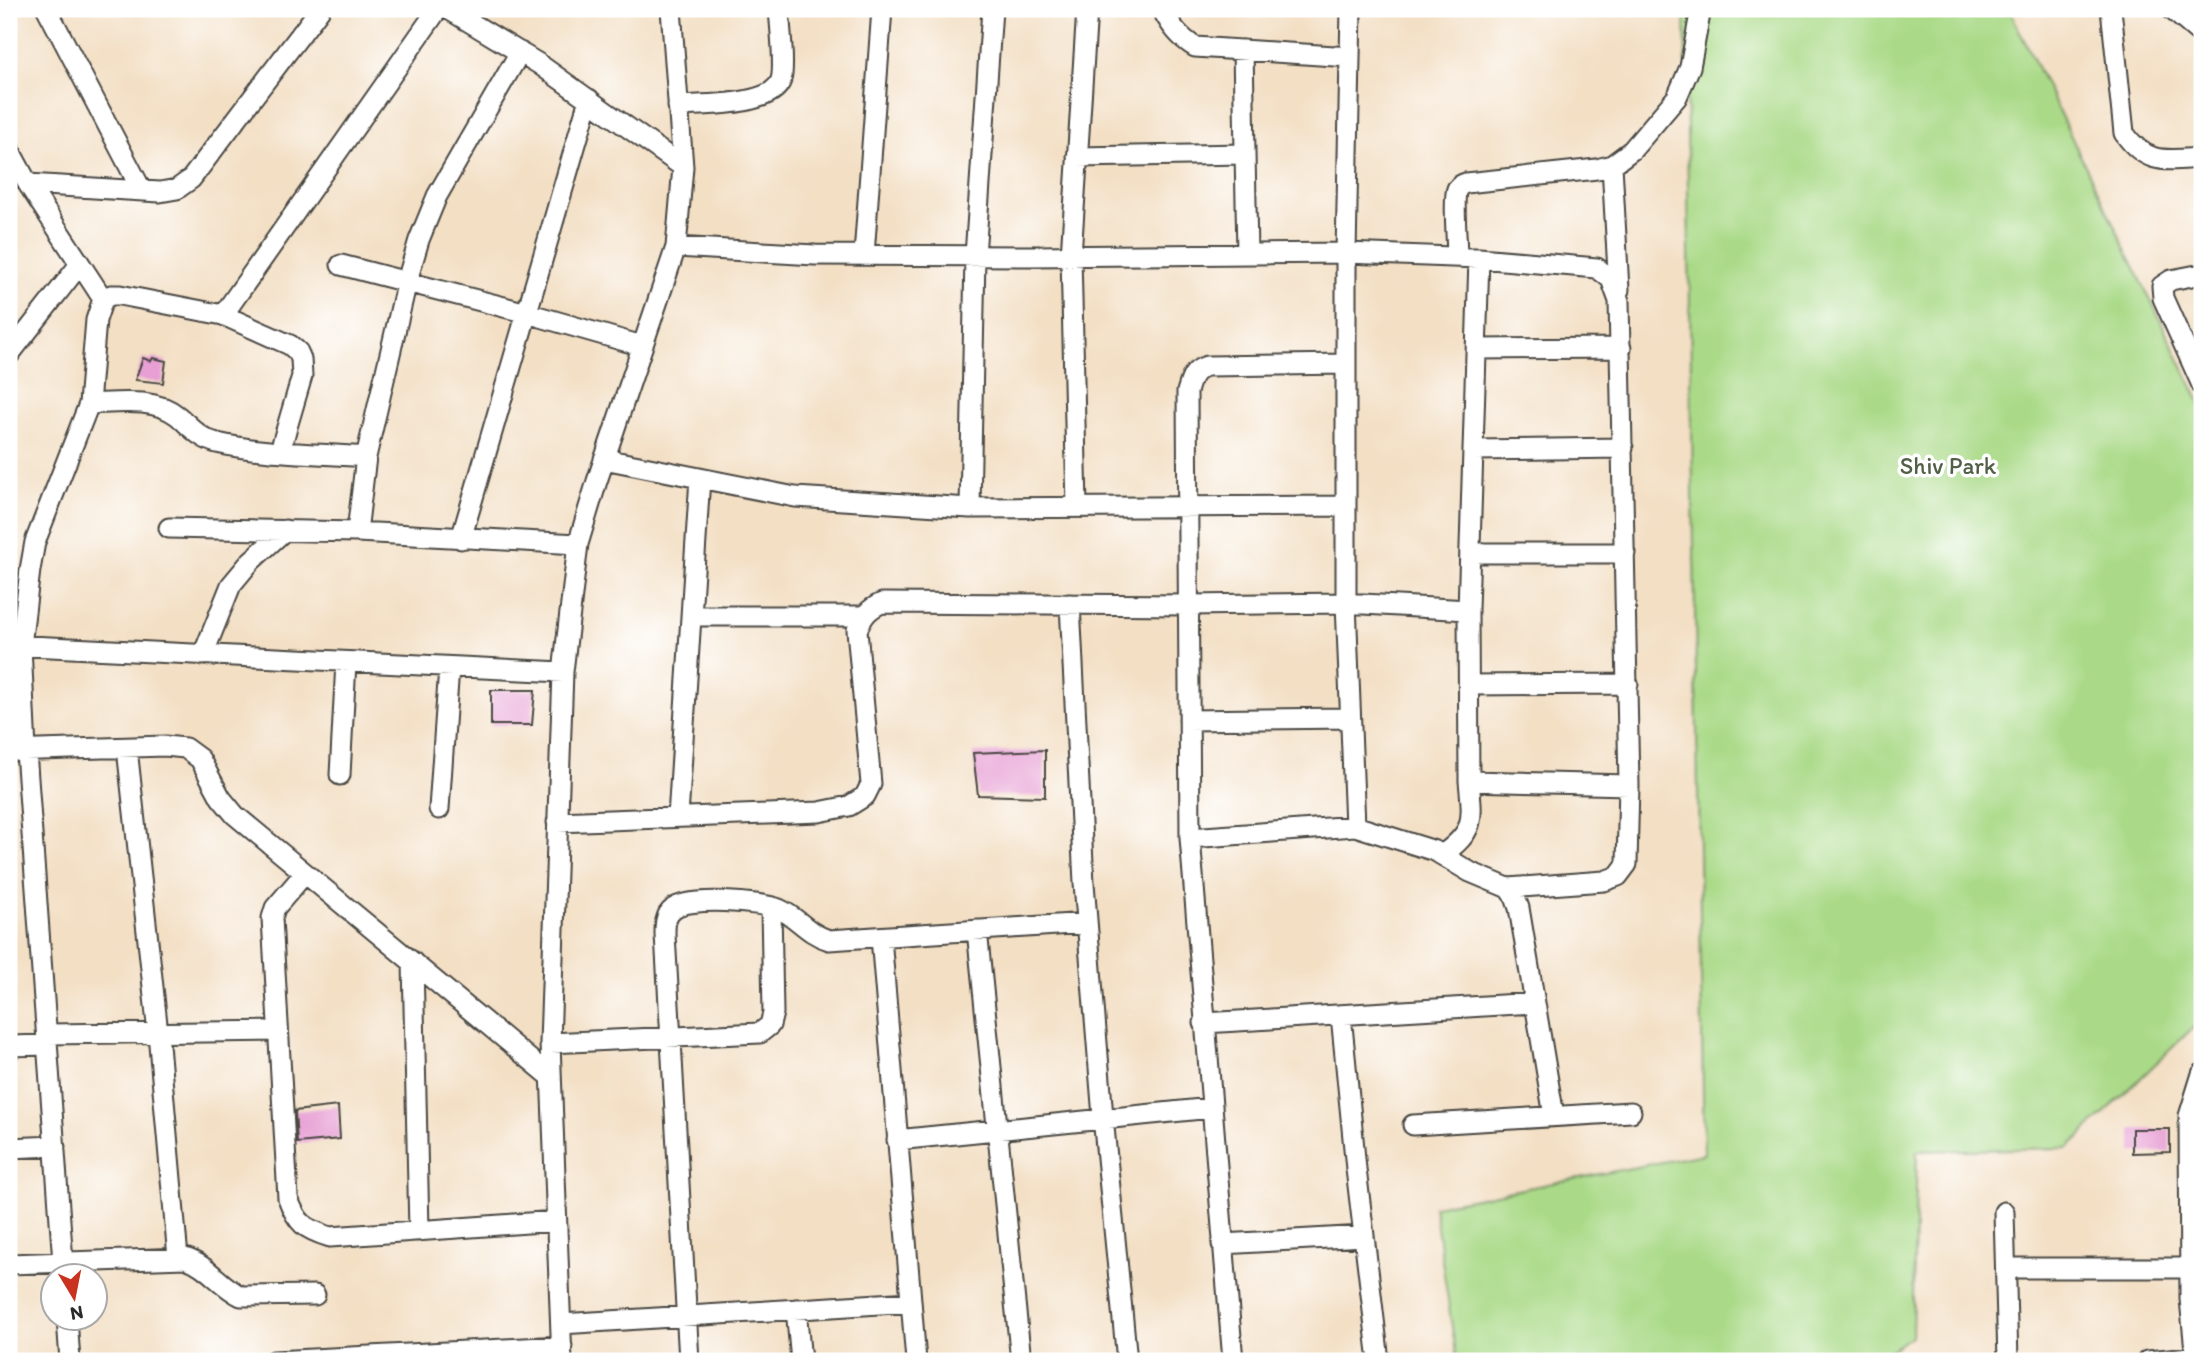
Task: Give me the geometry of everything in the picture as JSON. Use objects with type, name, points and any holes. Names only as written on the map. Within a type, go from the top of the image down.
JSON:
[{"type":"street","points":[[47,9],[142,191]]},
{"type":"street","points":[[29,184],[160,192],[177,189],[191,179],[320,9]]},
{"type":"street","points":[[223,314],[438,9]]},
{"type":"street","points":[[448,9],[520,52],[683,167]]},
{"type":"street","points":[[274,1361],[562,1354],[550,1043],[563,672],[578,544],[676,247],[683,167],[671,9]]},
{"type":"street","points":[[678,106],[751,100],[762,98],[774,90],[781,80],[779,9]]},
{"type":"street","points":[[864,255],[882,9]]},
{"type":"street","points":[[970,508],[975,256],[992,9]]},
{"type":"street","points":[[1077,507],[1071,256],[1087,9]]},
{"type":"street","points":[[1161,9],[1171,26],[1195,47],[1350,57]]},
{"type":"street","points":[[1351,9],[1346,253],[1346,603],[1355,826]]},
{"type":"street","points":[[1457,257],[1456,191],[1460,186],[1466,183],[1597,169],[1612,165],[1632,150],[1677,97],[1689,67],[1701,9]]},
{"type":"street","points":[[2111,9],[2124,133],[2135,150],[2158,160],[2202,158]]},
{"type":"street","points":[[2171,9],[2202,35]]},
{"type":"street","points":[[1243,50],[1247,254]]},
{"type":"street","points":[[357,532],[366,457],[419,240],[438,196],[520,52]]},
{"type":"street","points":[[461,539],[589,99]]},
{"type":"street","points":[[9,149],[103,299]]},
{"type":"street","points":[[1077,157],[1245,154]]},
{"type":"street","points":[[1191,838],[1355,826],[1435,851],[1470,872],[1508,888],[1604,881],[1618,876],[1627,864],[1628,684],[1621,348],[1612,165]]},
{"type":"street","points":[[676,247],[815,255],[1346,253],[1479,258],[1598,268],[1611,279],[1619,301]]},
{"type":"street","points":[[1442,855],[1466,836],[1472,804],[1469,781],[1468,610],[1479,258]]},
{"type":"street","points":[[9,355],[80,264]]},
{"type":"street","points":[[341,265],[642,346]]},
{"type":"street","points":[[2202,274],[2171,279],[2162,286],[2163,298],[2202,385]]},
{"type":"street","points":[[63,1262],[47,1039],[17,751],[15,646],[35,542],[89,404],[96,320],[103,299],[120,295],[223,314],[290,345],[301,359],[302,376],[279,451]]},
{"type":"street","points":[[1476,349],[1621,348]]},
{"type":"street","points":[[1233,1361],[1191,838],[1187,392],[1191,376],[1207,366],[1346,364]]},
{"type":"street","points":[[89,404],[127,402],[154,405],[176,414],[201,436],[215,442],[279,451],[366,457]]},
{"type":"street","points":[[1473,450],[1623,448]]},
{"type":"street","points":[[604,459],[795,497],[970,508],[1346,506]]},
{"type":"street","points":[[678,817],[699,478]]},
{"type":"street","points":[[169,528],[357,532],[578,544]]},
{"type":"street","points":[[203,655],[231,585],[251,561],[285,530]]},
{"type":"street","points":[[1470,553],[1625,553]]},
{"type":"street","points":[[557,822],[819,812],[849,806],[865,796],[870,784],[857,630],[862,617],[871,608],[882,603],[1189,606],[1346,603],[1468,610]]},
{"type":"street","points":[[1070,604],[1087,923],[1127,1361]]},
{"type":"street","points":[[691,616],[862,617]]},
{"type":"street","points":[[15,646],[563,672]]},
{"type":"street","points":[[340,775],[346,662]]},
{"type":"street","points":[[439,809],[449,667]]},
{"type":"street","points":[[1469,685],[1628,684]]},
{"type":"street","points":[[1189,720],[1349,718]]},
{"type":"street","points":[[127,748],[158,1032],[178,1258]]},
{"type":"street","points":[[17,751],[185,748],[200,759],[221,798],[235,815],[551,1077]]},
{"type":"street","points":[[1469,781],[1629,785]]},
{"type":"street","points":[[305,873],[275,908],[272,918],[288,1198],[295,1216],[309,1230],[330,1237],[556,1221]]},
{"type":"street","points":[[1508,888],[1519,908],[1554,1116]]},
{"type":"street","points":[[689,1361],[665,934],[666,920],[671,910],[688,902],[749,903],[771,907],[781,910],[816,936],[829,940],[1087,923]]},
{"type":"street","points":[[550,1043],[760,1033],[770,1025],[773,1013],[771,907]]},
{"type":"street","points":[[977,930],[1021,1361]]},
{"type":"street","points":[[881,937],[916,1361]]},
{"type":"street","points":[[413,962],[419,1231]]},
{"type":"street","points":[[1204,1023],[1535,1003]]},
{"type":"street","points":[[1341,1015],[1379,1361]]},
{"type":"street","points":[[9,1046],[47,1039],[158,1032],[278,1031]]},
{"type":"street","points":[[2147,1361],[2198,1358],[2190,1299],[2189,1116],[2202,1074]]},
{"type":"street","points":[[897,1140],[1211,1108]]},
{"type":"street","points":[[1413,1125],[1630,1112]]},
{"type":"street","points":[[9,1148],[55,1146]]},
{"type":"street","points":[[2004,1212],[2008,1361]]},
{"type":"street","points":[[1222,1244],[1364,1236]]},
{"type":"street","points":[[108,1265],[178,1258],[195,1261],[241,1296],[314,1295]]},
{"type":"street","points":[[9,1264],[38,1267]]},
{"type":"street","points":[[2006,1268],[2190,1268]]},
{"type":"street","points":[[561,1324],[911,1301]]},
{"type":"street","points":[[796,1309],[801,1361]]},
{"type":"street","points":[[68,1332],[70,1361]]},
{"type":"green space","name":"Shiv Park","points":[[1685,9],[1948,9],[1952,13],[2011,13],[2202,406],[2202,1019],[2068,1148],[1917,1151],[1912,1336],[1873,1361],[1457,1361],[1434,1206],[1704,1154]]},
{"type":"building","points":[[143,358],[166,361],[163,383],[135,380]]},
{"type":"building","points":[[491,690],[535,690],[532,725],[491,725]]},
{"type":"building","points":[[1045,750],[1045,797],[978,795],[973,753]]},
{"type":"building","points":[[338,1106],[340,1139],[297,1143],[295,1111]]},
{"type":"building","points":[[2132,1129],[2170,1129],[2170,1152],[2132,1153]]}]
